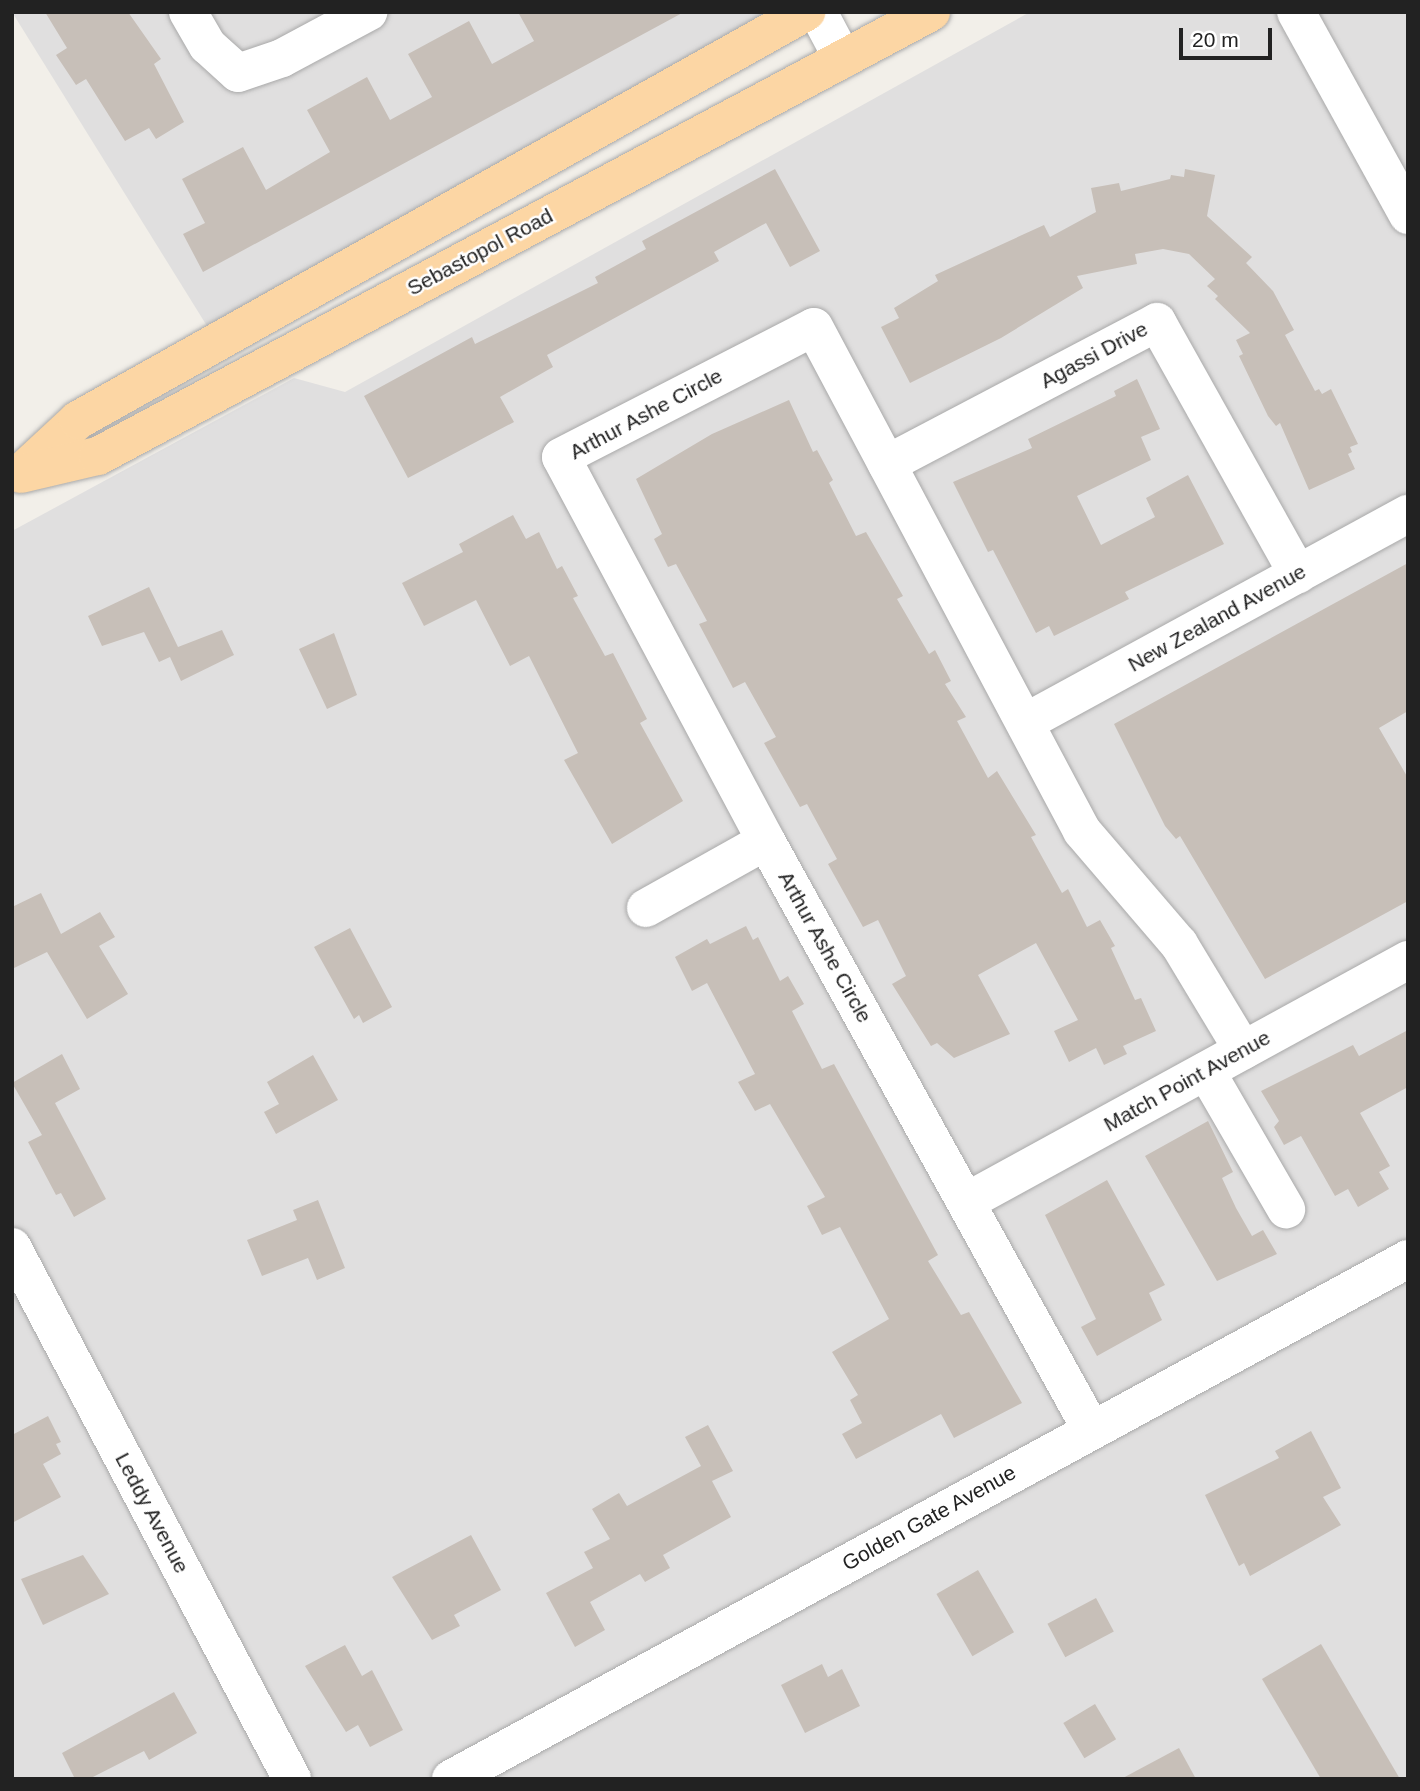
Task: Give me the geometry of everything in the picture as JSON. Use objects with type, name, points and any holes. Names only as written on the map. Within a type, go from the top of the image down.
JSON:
[{"type":"main road","name":"Sebastopol Road","points":[[17,476],[78,420],[806,12]]},
{"type":"main road","name":"Sebastopol Road","points":[[17,476],[98,456],[931,12]]},
{"type":"street","points":[[188,12],[208,46],[238,72],[282,58],[368,12]]},
{"type":"street","points":[[818,12],[843,60]]},
{"type":"street","points":[[1296,12],[1408,215]]},
{"type":"street","name":"Agassi Drive","points":[[887,464],[1157,321],[1298,574]]},
{"type":"street","name":"Arthur Ashe Circle","points":[[1091,1429],[766,841],[561,457],[814,327],[1082,831],[1179,944],[1242,1050]]},
{"type":"street","name":"New Zealand Avenue","points":[[1026,722],[1408,514]]},
{"type":"street","points":[[646,908],[766,841]]},
{"type":"street","name":"Match Point Avenue","points":[[966,1202],[1408,960]]},
{"type":"street","points":[[1206,1071],[1286,1209]]},
{"type":"street","name":"Leddy Avenue","points":[[12,1247],[292,1779]]},
{"type":"street","name":"Golden Gate Avenue","points":[[451,1779],[1408,1259]]},
{"type":"shaded area","points":[[12,12],[781,12],[207,326]]},
{"type":"shaded area","points":[[1030,12],[1408,12],[1408,1779],[12,1779],[12,531],[294,378],[345,392]]},
{"type":"building","points":[[45,12],[128,12],[161,59],[154,64],[184,122],[156,139],[149,128],[125,141],[86,79],[76,85],[56,55],[67,48]]},
{"type":"building","points":[[518,12],[684,12],[203,272],[183,234],[205,223],[182,179],[243,147],[266,190],[330,152],[307,110],[367,77],[390,120],[432,97],[408,54],[469,21],[492,64],[534,41]]},
{"type":"building","points":[[775,169],[820,251],[790,267],[766,223],[714,252],[719,261],[547,355],[553,367],[500,397],[514,422],[408,478],[364,396],[472,337],[475,344],[598,283],[595,277],[646,249],[642,241]]},
{"type":"building","points":[[1185,169],[1215,175],[1207,216],[1252,257],[1246,263],[1273,291],[1294,330],[1285,335],[1315,391],[1319,389],[1322,394],[1331,389],[1358,444],[1350,447],[1352,452],[1348,454],[1355,469],[1309,490],[1280,423],[1276,426],[1268,416],[1239,356],[1243,354],[1236,340],[1250,333],[1215,299],[1218,296],[1207,286],[1215,279],[1189,254],[1163,249],[1135,254],[1137,264],[1077,276],[1083,288],[1001,338],[910,383],[881,327],[899,318],[894,308],[938,281],[935,275],[1044,225],[1050,237],[1096,212],[1091,188],[1119,183],[1121,191],[1170,179],[1171,175],[1184,177]]},
{"type":"building","points":[[1137,379],[1160,429],[1141,437],[1151,460],[1077,496],[1101,545],[1155,517],[1146,498],[1188,475],[1224,544],[1125,592],[1129,599],[1054,636],[1049,626],[1036,633],[993,550],[988,552],[953,482],[1032,448],[1028,439],[1116,396],[1114,391]]},
{"type":"building","points":[[789,400],[813,452],[817,450],[833,480],[829,483],[856,536],[866,532],[903,596],[897,599],[929,654],[935,650],[951,681],[945,684],[966,717],[957,721],[988,778],[997,771],[1036,835],[1031,837],[1062,893],[1068,889],[1087,927],[1100,920],[1115,946],[1111,948],[1135,1000],[1141,998],[1156,1031],[1123,1046],[1127,1054],[1104,1065],[1096,1048],[1069,1062],[1054,1031],[1078,1020],[1036,943],[978,975],[1010,1034],[954,1058],[937,1043],[931,1046],[892,984],[906,976],[878,920],[863,927],[828,864],[837,859],[807,804],[800,807],[764,743],[776,737],[745,682],[733,688],[699,624],[707,621],[676,564],[668,567],[654,539],[662,534],[636,479],[712,434]]},
{"type":"building","points":[[513,515],[526,539],[539,532],[557,569],[562,566],[578,596],[573,598],[605,656],[613,653],[647,719],[640,723],[683,801],[612,844],[564,760],[578,753],[529,656],[510,666],[476,600],[424,626],[402,583],[463,552],[459,544]]},
{"type":"building","points":[[1408,563],[1408,711],[1379,728],[1408,778],[1408,901],[1265,979],[1180,836],[1176,839],[1165,826],[1114,724]]},
{"type":"building","points":[[149,587],[178,647],[222,630],[234,655],[181,681],[170,657],[159,662],[144,632],[102,646],[88,616]]},
{"type":"building","points":[[334,633],[357,695],[327,709],[299,649]]},
{"type":"building","points":[[41,893],[61,934],[100,912],[115,937],[99,946],[128,994],[87,1019],[47,952],[12,969],[12,907]]},
{"type":"building","points":[[746,926],[753,940],[758,937],[780,981],[788,976],[804,1004],[792,1011],[822,1069],[834,1064],[938,1255],[928,1261],[961,1315],[969,1312],[1022,1403],[954,1438],[941,1414],[856,1459],[842,1434],[862,1423],[850,1400],[858,1395],[832,1352],[889,1319],[840,1227],[822,1235],[807,1206],[825,1197],[770,1104],[755,1111],[738,1082],[755,1074],[707,983],[692,991],[675,957],[707,939],[710,944]]},
{"type":"building","points":[[350,928],[392,1007],[363,1023],[359,1015],[354,1019],[314,947]]},
{"type":"building","points":[[1408,1030],[1408,1087],[1360,1113],[1390,1166],[1379,1172],[1389,1189],[1358,1207],[1348,1189],[1335,1196],[1301,1136],[1284,1145],[1274,1127],[1279,1121],[1261,1091],[1353,1045],[1359,1056]]},
{"type":"building","points":[[62,1054],[80,1089],[55,1103],[106,1199],[74,1217],[61,1193],[56,1195],[28,1142],[42,1135],[12,1083]]},
{"type":"building","points":[[313,1055],[338,1100],[276,1134],[264,1112],[279,1104],[267,1082]]},
{"type":"building","points":[[1208,1121],[1233,1172],[1222,1178],[1236,1208],[1252,1236],[1263,1230],[1277,1254],[1217,1281],[1145,1156]]},
{"type":"building","points":[[1107,1180],[1165,1285],[1149,1293],[1162,1320],[1097,1356],[1081,1327],[1096,1319],[1045,1215]]},
{"type":"building","points":[[318,1200],[345,1268],[317,1280],[308,1258],[262,1276],[247,1240],[297,1220],[293,1210]]},
{"type":"building","points":[[48,1416],[61,1442],[56,1444],[61,1454],[43,1464],[61,1497],[12,1523],[12,1435]]},
{"type":"building","points":[[708,1425],[733,1471],[712,1481],[731,1517],[663,1555],[670,1568],[645,1582],[640,1574],[590,1602],[605,1630],[575,1647],[546,1593],[593,1568],[584,1552],[610,1539],[592,1509],[619,1493],[627,1506],[701,1466],[685,1437]]},
{"type":"building","points":[[1311,1431],[1341,1488],[1323,1497],[1341,1525],[1250,1576],[1244,1563],[1239,1566],[1205,1495],[1279,1458],[1275,1451]]},
{"type":"building","points":[[471,1535],[501,1590],[454,1615],[460,1626],[432,1640],[392,1577]]},
{"type":"building","points":[[83,1555],[109,1594],[43,1625],[21,1579]]},
{"type":"building","points":[[978,1570],[1014,1632],[972,1656],[936,1594]]},
{"type":"building","points":[[1096,1598],[1114,1632],[1065,1657],[1047,1624]]},
{"type":"building","points":[[1321,1644],[1400,1779],[1321,1779],[1262,1679]]},
{"type":"building","points":[[345,1645],[362,1676],[372,1670],[403,1730],[370,1747],[358,1725],[346,1732],[305,1666]]},
{"type":"building","points":[[822,1664],[828,1677],[842,1669],[860,1706],[805,1733],[781,1685]]},
{"type":"building","points":[[174,1692],[197,1733],[149,1760],[144,1751],[89,1779],[75,1779],[62,1753]]},
{"type":"building","points":[[1095,1704],[1116,1739],[1084,1758],[1063,1723]]},
{"type":"building","points":[[1179,1748],[1196,1779],[1121,1779]]}]
